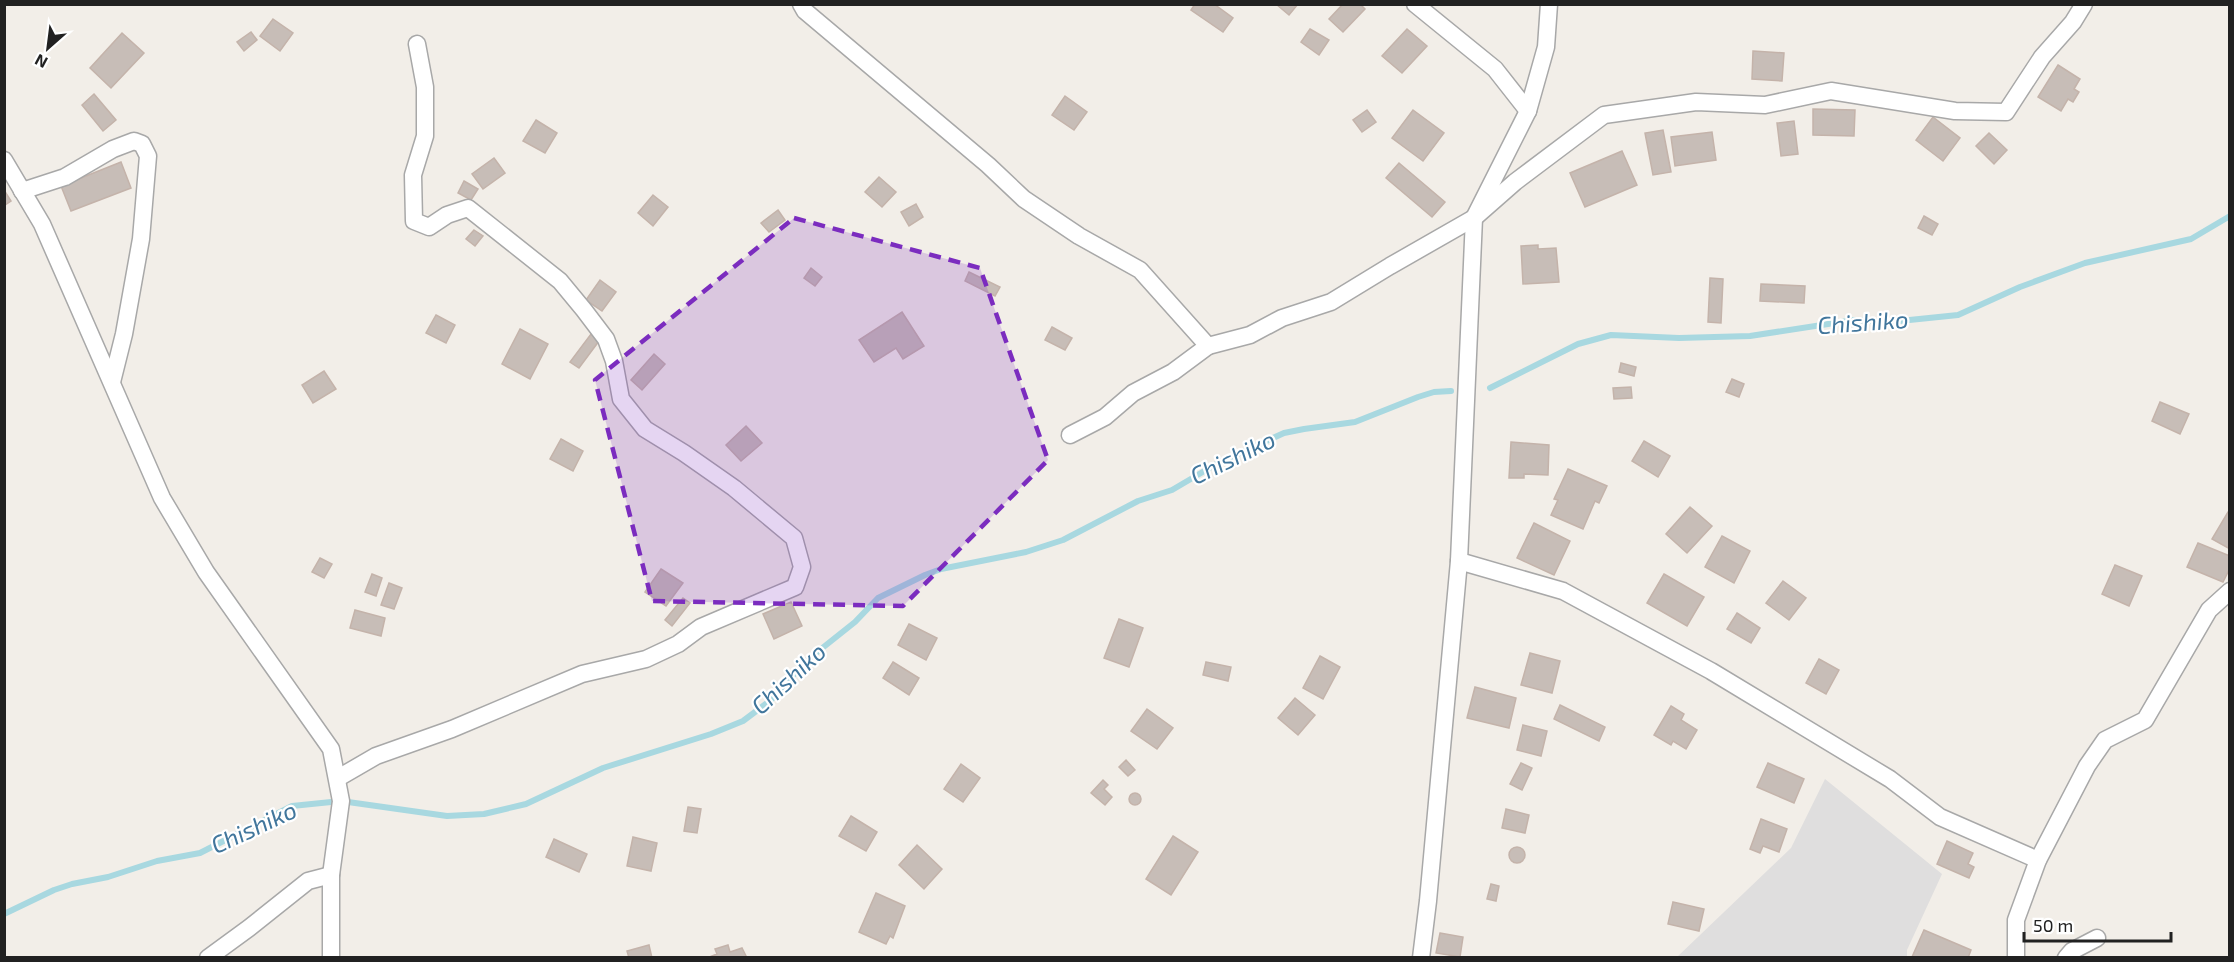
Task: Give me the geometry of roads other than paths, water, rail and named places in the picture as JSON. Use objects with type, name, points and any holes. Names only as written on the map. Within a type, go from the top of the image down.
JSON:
[{"type":"street","points":[[801,4],[805,11],[988,165],[1024,199],[1080,236],[1140,270],[1208,346]]},
{"type":"street","points":[[1414,4],[1495,69],[1528,111]]},
{"type":"street","points":[[1421,957],[1459,561],[1474,218],[1528,111],[1546,47],[1549,4]]},
{"type":"street","points":[[1070,435],[1105,417],[1133,393],[1173,372],[1208,346],[1250,335],[1282,318],[1331,302],[1474,218],[1515,182],[1604,115],[1696,102],[1765,105],[1831,91],[1955,111],[2006,112],[2042,57],[2073,22],[2084,4]]},
{"type":"street","points":[[338,778],[376,756],[452,729],[582,674],[646,659],[678,644],[701,627],[795,587],[802,567],[794,538],[734,488],[645,429],[621,399],[614,361],[606,339],[560,281],[468,208],[447,215],[429,227],[414,221],[413,175],[425,136],[425,87],[417,44]]},
{"type":"street","points":[[22,191],[65,177],[113,149],[134,141],[142,144],[148,156],[141,238],[124,333],[112,382]]},
{"type":"street","points":[[4,160],[42,224],[162,498],[206,572],[331,749],[341,801],[331,875],[331,957]]},
{"type":"street","points":[[1459,561],[1563,591],[1711,671],[1890,779],[1940,817],[2038,860]]},
{"type":"street","points":[[2016,957],[2016,920],[2038,860],[2087,766],[2105,740],[2145,720],[2209,610],[2229,591]]},
{"type":"street","points":[[208,957],[308,881],[331,875]]},
{"type":"street","points":[[2066,957],[2072,951],[2097,938]]},
{"type":"waterway","name":"Chishiko","points":[[1490,388],[1578,344],[1611,335],[1679,338],[1750,336],[1854,320],[1890,322],[1958,315],[2020,287],[2085,263],[2191,239],[2230,216]]},
{"type":"waterway","name":"Chishiko","points":[[4,914],[72,884],[108,877],[157,861],[200,853],[292,806],[341,801],[447,816],[484,814],[526,804],[603,768],[711,734],[743,721],[771,700],[806,661],[855,622],[878,598],[925,575],[941,569],[1026,552],[1063,540],[1138,501],[1172,490],[1218,463],[1284,433],[1355,422],[1418,397],[1434,392],[1451,391]]}]
